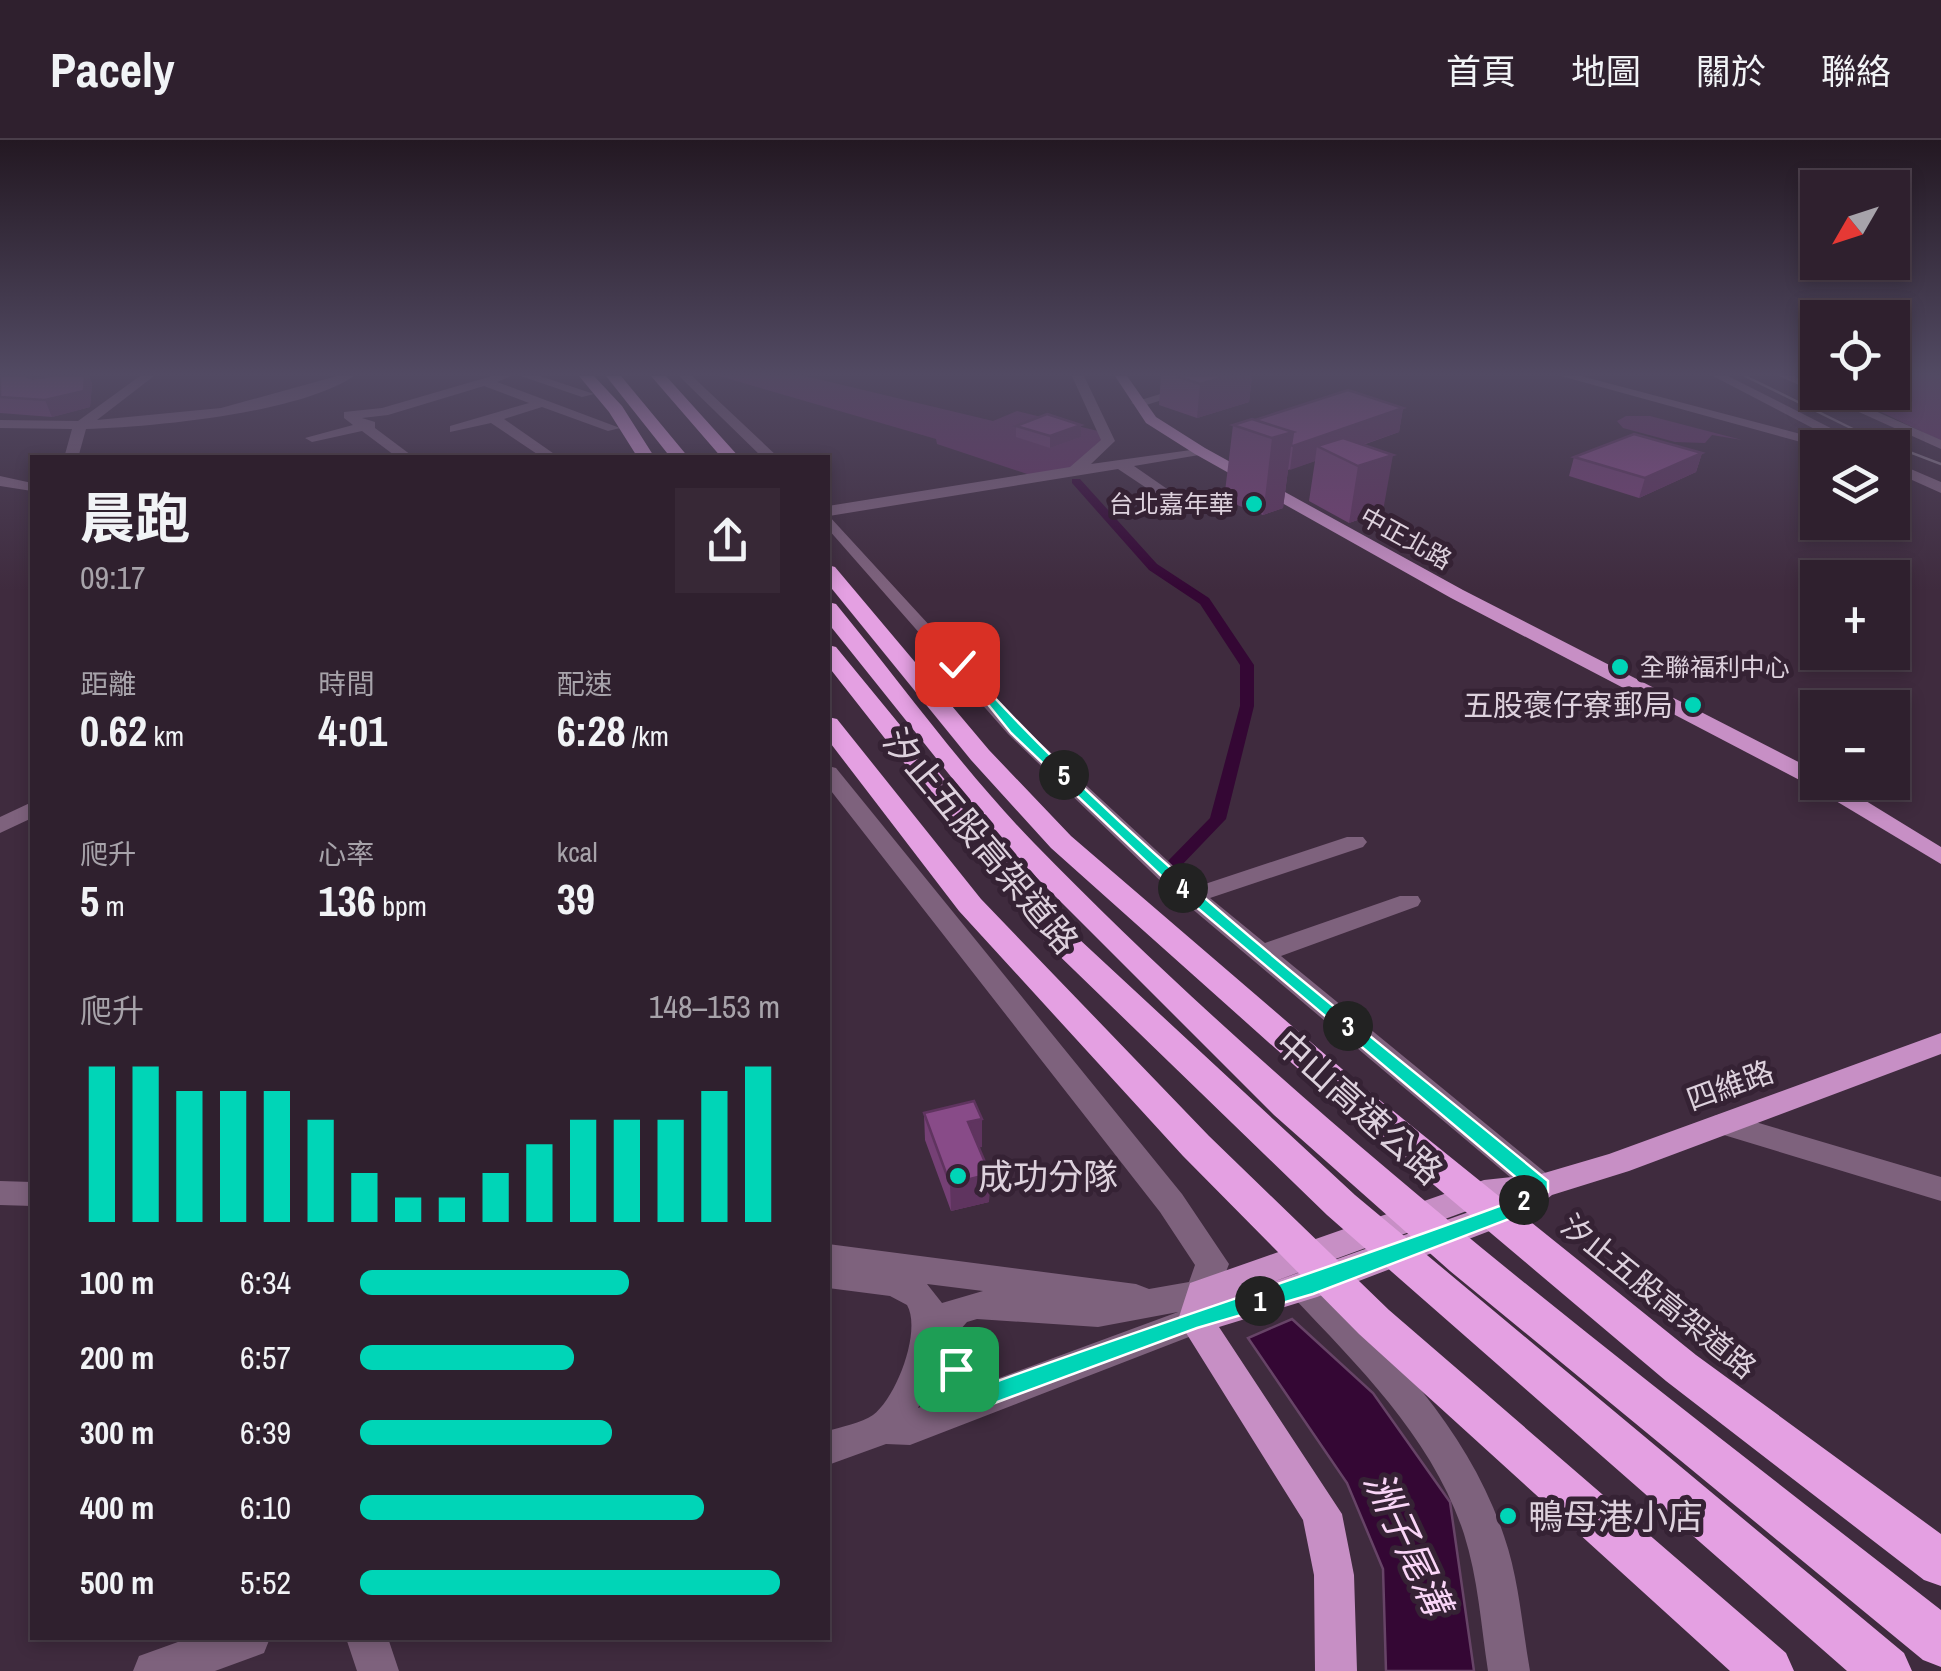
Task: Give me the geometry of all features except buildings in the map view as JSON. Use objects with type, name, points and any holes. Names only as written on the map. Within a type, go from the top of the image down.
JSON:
[{"type":"highway","name":"汐止五股高架道路","points":[[830,574],[980,754],[1061,842],[1344,1090],[1681,1368],[1941,1563]]},
{"type":"highway","name":"中山高速公路","points":[[830,612],[1022,847],[1287,1106],[1383,1191],[1445,1269],[1886,1671]]},
{"type":"highway","name":"中山高速公路","points":[[830,654],[1054,933],[1341,1205],[1445,1269],[1941,1642]]},
{"type":"highway","name":"汐止五股高架道路","points":[[830,727],[970,905],[1196,1146],[1374,1322],[1768,1671]]},
{"type":"main road","name":"中正北路","points":[[1194,447],[1800,773]]},
{"type":"main road","name":"中正北路","points":[[1848,800],[1941,857]]},
{"type":"main road","name":"四維路","points":[[1198,1306],[1484,1192],[1540,1186],[1726,1124],[1941,1043]]},
{"type":"main road","name":"四維路","points":[[1198,1306],[1306,1287],[1510,1210],[1540,1186]]},
{"type":"main road","points":[[1198,1306],[1322,1514],[1334,1575],[1336,1671]]},
{"type":"street","points":[[1072,473],[1101,447]]},
{"type":"street","points":[[830,512],[1200,451]]},
{"type":"street","points":[[1122,465],[1168,496]]},
{"type":"street","points":[[1910,472],[1941,488]]},
{"type":"street","points":[[0,481],[30,488]]},
{"type":"street","points":[[830,522],[1016,730],[1187,891],[1540,1186]]},
{"type":"street","points":[[830,776],[1171,1203],[1212,1264],[1198,1306],[910,1428],[886,1427],[830,1447]]},
{"type":"street","points":[[0,826],[30,810]]},
{"type":"street","points":[[1187,891],[1355,842]]},
{"type":"street","points":[[1261,954],[1409,901]]},
{"type":"street","points":[[1726,1124],[1941,1189]]},
{"type":"street","points":[[0,1177],[30,1178]]},
{"type":"street","points":[[0,1192],[30,1194]]},
{"type":"street","points":[[830,1257],[1198,1306]]},
{"type":"street","points":[[830,1275],[902,1285],[924,1306],[930,1339],[919,1379],[886,1427]]},
{"type":"street","points":[[1306,1287],[1443,1442],[1484,1535],[1509,1671]]},
{"type":"street","points":[[930,1339],[956,1311],[977,1305],[1098,1313],[1160,1302]]},
{"type":"street","points":[[930,1339],[956,1369],[992,1393]]},
{"type":"street","points":[[154,1671],[243,1640]]},
{"type":"street","points":[[368,1640],[378,1671]]},
{"type":"shaded area","points":[[947,447],[1104,447],[1075,473],[1030,475]]},
{"type":"water","points":[[1292,1319],[1373,1393],[1450,1502],[1474,1671],[1386,1671],[1383,1569],[1347,1483],[1248,1338]]},
{"type":"waterway","name":"洲子尾溝","points":[[1076,481],[1153,567],[1205,601],[1247,665],[1247,706],[1218,819],[1173,864]]},
{"type":"railway","points":[[1898,447],[1941,464]]},
{"type":"place","name":"台北嘉年華","points":[[1254,504]]},
{"type":"place","name":"全聯福利中心","points":[[1620,667]]},
{"type":"place","name":"五股褒仔寮郵局","points":[[1693,705]]},
{"type":"place","name":"成功分隊","points":[[958,1176]]},
{"type":"place","name":"鴨母港小店","points":[[1508,1516]]},
{"type":"route","points":[[956,1369],[992,1393],[1194,1320],[1306,1287],[1510,1210],[1540,1186],[1180,886],[1016,730],[957,664]]}]
